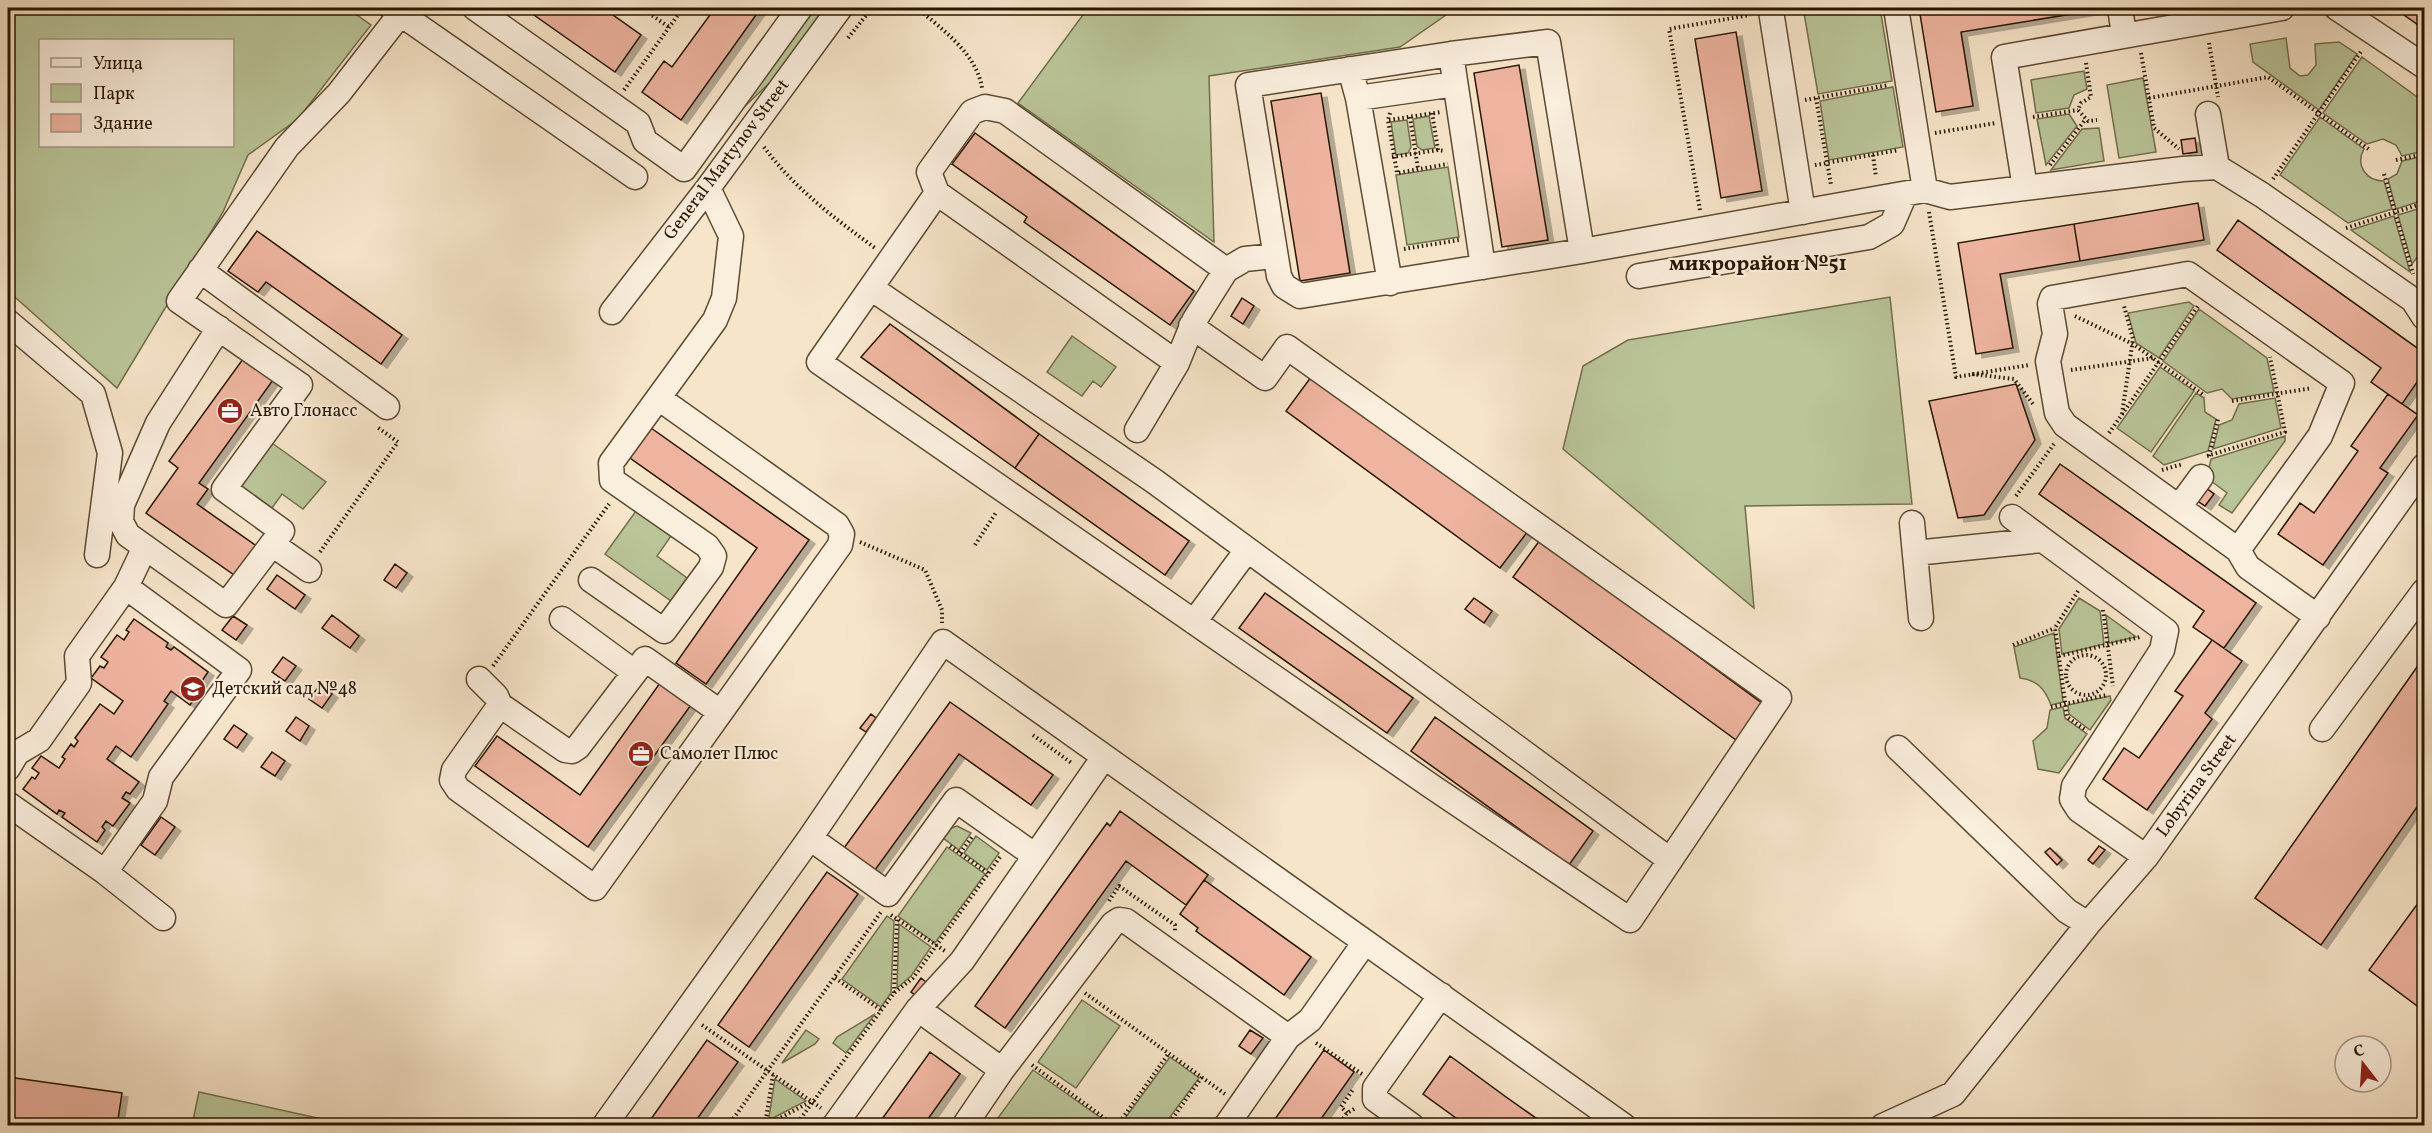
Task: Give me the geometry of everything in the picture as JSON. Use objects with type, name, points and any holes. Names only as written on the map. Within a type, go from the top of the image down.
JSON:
[{"type":"street","points":[[475,8],[638,123],[645,141],[684,169],[800,8]]},
{"type":"street","name":"General Martynov Street","points":[[612,312],[708,188],[840,8]]},
{"type":"street","points":[[1639,276],[1869,237],[1892,224],[1915,192],[1919,147],[1896,8]]},
{"type":"street","points":[[2120,8],[2130,33]]},
{"type":"street","points":[[2029,187],[2004,57],[2282,8]]},
{"type":"street","points":[[2337,8],[2424,66]]},
{"type":"street","points":[[219,328],[158,423],[122,505],[121,522],[128,535],[226,605],[282,531],[224,489],[300,385],[219,328],[178,301],[287,147],[339,93],[399,9],[634,177]]},
{"type":"street","points":[[1771,11],[1803,212]]},
{"type":"street","points":[[1582,251],[1548,42],[1451,54],[1248,85],[1279,276],[1284,286],[1300,296],[1582,251],[1915,192],[1950,197],[2183,169],[2217,167],[2420,298]]},
{"type":"street","points":[[1451,54],[1483,267]]},
{"type":"street","points":[[1350,69],[1363,124],[1390,283]]},
{"type":"street","points":[[1358,98],[1455,84]]},
{"type":"street","points":[[1177,363],[937,193],[929,172],[972,112],[985,107],[1005,111],[1226,270]]},
{"type":"street","points":[[2213,108],[2217,167]]},
{"type":"street","points":[[591,580],[664,631],[711,567],[714,556],[707,546],[612,480],[611,463],[660,399],[715,320],[724,298],[731,236],[708,188]]},
{"type":"street","points":[[937,193],[819,362],[1431,786],[1630,920],[1779,698],[1287,347],[1265,378],[1191,326]]},
{"type":"street","points":[[1137,430],[1177,363],[1191,326],[1226,270],[1245,259],[1275,255]]},
{"type":"street","points":[[200,270],[378,415]]},
{"type":"street","points":[[2238,550],[2320,436],[2342,382],[2188,274],[2058,295],[2050,304],[2055,334],[2049,367],[2056,413],[2065,425],[2238,550],[2248,567],[2318,617]]},
{"type":"street","points":[[871,288],[1154,482],[1670,860]]},
{"type":"street","points":[[8,322],[93,394],[110,453],[98,555]]},
{"type":"street","points":[[500,705],[454,770],[452,780],[458,789],[595,888],[840,545],[842,534],[837,525],[660,399]]},
{"type":"street","points":[[2179,507],[2200,463]]},
{"type":"street","name":"Lobyrina Street","points":[[1883,1125],[1953,1094],[2088,924],[2146,857],[2424,466]]},
{"type":"street","points":[[2012,517],[2166,631],[2162,650],[2074,786],[2072,799],[2079,810],[2146,857]]},
{"type":"street","points":[[1912,523],[1921,618]]},
{"type":"street","points":[[1915,553],[2042,540]]},
{"type":"street","points":[[272,544],[308,570]]},
{"type":"street","points":[[8,768],[17,753],[39,740],[80,683],[76,656],[126,588],[145,547]]},
{"type":"street","points":[[1194,622],[1247,550]]},
{"type":"street","points":[[105,872],[155,801],[161,777],[239,670],[126,588]]},
{"type":"street","points":[[2322,729],[2424,591]]},
{"type":"street","points":[[562,619],[634,672]]},
{"type":"street","points":[[604,1125],[810,838],[943,642],[1624,1125]]},
{"type":"street","points":[[481,680],[496,696],[500,705],[565,750],[573,751],[578,747],[645,659],[720,712]]},
{"type":"street","points":[[1898,748],[2067,911],[2088,924]]},
{"type":"street","points":[[836,1123],[918,1009],[962,961],[1104,757]]},
{"type":"street","points":[[810,838],[888,894],[956,800],[1034,855]]},
{"type":"street","points":[[8,804],[105,872],[163,918]]},
{"type":"street","points":[[964,1125],[1068,980],[1113,924],[1119,920],[1126,921],[1293,1034]]},
{"type":"street","points":[[1226,1125],[1293,1034],[1310,1020],[1365,942]]},
{"type":"street","points":[[1412,1125],[1375,1099],[1375,1088],[1441,995]]},
{"type":"street","points":[[918,1009],[1002,1070]]},
{"type":"path","points":[[641,8],[669,27]]},
{"type":"path","points":[[613,105],[684,8]]},
{"type":"path","points":[[917,8],[948,34],[980,73],[985,107]]},
{"type":"path","points":[[1703,228],[1669,28],[1771,11]]},
{"type":"path","points":[[2205,20],[2216,86],[2213,108]]},
{"type":"path","points":[[2130,33],[2149,98],[2154,128],[2179,147],[2183,169]]},
{"type":"path","points":[[2262,195],[2374,33]]},
{"type":"path","points":[[2083,42],[2091,98],[2080,103],[2078,110],[2085,120]]},
{"type":"path","points":[[2149,98],[2268,77],[2370,150]]},
{"type":"path","points":[[1786,103],[1908,82]]},
{"type":"path","points":[[1816,98],[1835,207]]},
{"type":"path","points":[[1395,106],[1388,120],[1397,173],[1454,163],[1453,157]]},
{"type":"path","points":[[1363,124],[1459,109]]},
{"type":"path","points":[[1432,113],[1438,150]]},
{"type":"path","points":[[1410,117],[1418,169]]},
{"type":"path","points":[[2085,120],[2097,120]]},
{"type":"path","points":[[2029,187],[2085,120]]},
{"type":"path","points":[[751,129],[779,167],[825,212],[890,259]]},
{"type":"path","points":[[1797,168],[1919,147]]},
{"type":"path","points":[[1369,161],[1438,150],[1448,152]]},
{"type":"path","points":[[2396,160],[2424,154]]},
{"type":"path","points":[[2384,174],[2420,298]]},
{"type":"path","points":[[1915,192],[1956,377],[2154,358]]},
{"type":"path","points":[[2322,235],[2424,203]]},
{"type":"path","points":[[1386,252],[1479,237]]},
{"type":"path","points":[[2118,285],[2133,344],[2121,416]]},
{"type":"path","points":[[2099,449],[2210,289]]},
{"type":"path","points":[[2050,304],[2133,344],[2205,396]]},
{"type":"path","points":[[2138,477],[2200,463],[2285,432],[2264,328]]},
{"type":"path","points":[[2232,401],[2342,382]]},
{"type":"path","points":[[308,570],[398,442],[378,415]]},
{"type":"path","points":[[2200,463],[2218,419]]},
{"type":"path","points":[[2012,517],[2004,513],[2065,425]]},
{"type":"path","points":[[481,680],[621,486]]},
{"type":"path","points":[[975,545],[1009,494]]},
{"type":"path","points":[[842,534],[925,570],[942,610],[943,642]]},
{"type":"path","points":[[2013,645],[2055,628],[2094,578]]},
{"type":"path","points":[[2051,707],[2091,696],[2114,694],[2108,671],[2107,645],[2094,578]]},
{"type":"path","points":[[2055,628],[2064,678],[2067,717],[2103,741]]},
{"type":"path","points":[[2059,656],[2083,653],[2166,631]]},
{"type":"path","points":[[2083,653],[2097,658],[2108,671]]},
{"type":"path","points":[[2064,678],[2070,662],[2083,653]]},
{"type":"path","points":[[2091,696],[2104,684],[2108,671]]},
{"type":"path","points":[[2064,678],[2075,691],[2091,696]]},
{"type":"path","points":[[932,833],[988,873]]},
{"type":"path","points":[[795,1125],[894,993],[913,978],[1012,840]]},
{"type":"path","points":[[1106,905],[1119,886],[1175,925],[1175,934]]},
{"type":"path","points":[[728,1125],[884,909],[935,946],[962,961]]},
{"type":"path","points":[[894,993],[897,919]]},
{"type":"path","points":[[835,978],[881,1010]]},
{"type":"path","points":[[1068,980],[1242,1105]]},
{"type":"path","points":[[684,1012],[812,1102],[836,1123]]},
{"type":"path","points":[[1293,1034],[1362,1075],[1341,1107],[1347,1113]]},
{"type":"path","points":[[1117,1125],[1169,1053]]},
{"type":"path","points":[[765,1125],[773,1075]]},
{"type":"path","points":[[1167,1125],[1202,1077]]},
{"type":"path","points":[[765,1125],[812,1102]]},
{"type":"path","points":[[1342,1119],[1352,1125]]},
{"type":"green space","points":[[16,8],[347,8],[371,25],[298,119],[248,155],[223,212],[117,388],[8,291],[8,20]]},
{"type":"green space","points":[[811,8],[825,8],[775,78],[730,120]]},
{"type":"green space","points":[[1088,8],[1456,8],[1400,47],[1209,76],[1214,242],[1018,103]]},
{"type":"green space","points":[[1834,8],[1880,8],[1892,81],[1818,94],[1804,13]]},
{"type":"green space","points":[[2286,38],[2290,68],[2300,76],[2308,75],[2316,65],[2315,44],[2339,42],[2357,54],[2319,110],[2253,62],[2250,44]]},
{"type":"green space","points":[[2362,57],[2424,102],[2424,151],[2402,156],[2396,145],[2383,139],[2367,144],[2323,113]]},
{"type":"green space","points":[[2084,71],[2087,89],[2074,95],[2069,108],[2036,113],[2031,80]]},
{"type":"green space","points":[[2143,78],[2156,152],[2119,158],[2107,85]]},
{"type":"green space","points":[[1893,87],[1903,147],[1829,160],[1820,101]]},
{"type":"green space","points":[[2069,114],[2077,126],[2046,165],[2037,119]]},
{"type":"green space","points":[[1429,116],[1435,148],[1422,150],[1417,146],[1413,119]]},
{"type":"green space","points":[[2320,117],[2364,149],[2361,161],[2364,171],[2372,178],[2384,181],[2392,209],[2348,223],[2280,175]]},
{"type":"green space","points":[[1407,120],[1411,147],[1408,153],[1396,155],[1391,122]]},
{"type":"green space","points":[[2099,128],[2104,161],[2051,170],[2082,129]]},
{"type":"green space","points":[[2424,156],[2424,200],[2396,209],[2388,179],[2397,174],[2402,161]]},
{"type":"green space","points":[[1448,167],[1459,237],[1407,245],[1396,175]]},
{"type":"green space","points":[[2424,207],[2424,248],[2412,264],[2398,215]]},
{"type":"green space","points":[[2394,216],[2410,272],[2351,230]]},
{"type":"green space","points":[[1890,297],[1912,504],[1745,506],[1754,608],[1563,449],[1583,366],[1628,340]]},
{"type":"green space","points":[[2189,302],[2194,306],[2159,358],[2136,343],[2128,313]]},
{"type":"green space","points":[[2199,309],[2267,358],[2274,392],[2232,399],[2222,389],[2207,393],[2163,361]]},
{"type":"green space","points":[[1072,336],[1116,367],[1101,387],[1093,381],[1082,396],[1047,372]]},
{"type":"green space","points":[[2160,367],[2194,391],[2151,452],[2117,428]]},
{"type":"green space","points":[[2196,393],[2204,398],[2205,412],[2216,419],[2208,451],[2164,465],[2153,456]]},
{"type":"green space","points":[[2275,398],[2281,428],[2213,449],[2219,425],[2232,420],[2239,404]]},
{"type":"green space","points":[[2285,436],[2285,441],[2232,513],[2219,505],[2227,493],[2207,478],[2211,459]]},
{"type":"green space","points":[[272,443],[326,482],[303,509],[282,494],[272,508],[241,486]]},
{"type":"green space","points":[[636,511],[671,536],[657,556],[687,578],[671,601],[605,554]]},
{"type":"green space","points":[[2079,598],[2100,611],[2104,644],[2062,654],[2059,629]]},
{"type":"green space","points":[[2106,615],[2136,637],[2109,643]]},
{"type":"green space","points":[[2054,633],[2063,702],[2051,705],[2040,686],[2020,678],[2014,647]]},
{"type":"green space","points":[[2110,696],[2111,700],[2090,730],[2069,714],[2068,705]]},
{"type":"green space","points":[[2063,707],[2065,718],[2087,734],[2059,773],[2038,769],[2033,741],[2047,728],[2050,710]]},
{"type":"green space","points":[[957,826],[971,833],[959,850],[943,838],[951,828]]},
{"type":"green space","points":[[976,836],[999,853],[987,870],[964,853]]},
{"type":"green space","points":[[947,847],[985,874],[935,943],[898,916]]},
{"type":"green space","points":[[887,916],[894,921],[891,993],[881,1007],[842,979]]},
{"type":"green space","points":[[899,924],[931,947],[911,976],[897,988]]},
{"type":"green space","points":[[1082,1000],[1120,1026],[1076,1088],[1038,1062]]},
{"type":"green space","points":[[875,1014],[846,1053],[833,1043],[837,1037]]},
{"type":"green space","points":[[806,1030],[819,1039],[815,1044],[782,1063]]},
{"type":"green space","points":[[1170,1057],[1199,1078],[1164,1125],[1120,1125]]},
{"type":"green space","points":[[1033,1070],[1111,1125],[1000,1126],[995,1122]]},
{"type":"green space","points":[[775,1079],[806,1101],[771,1119],[769,1117]]},
{"type":"green space","points":[[199,1092],[349,1125],[192,1125]]},
{"type":"building","points":[[524,8],[603,8],[641,35],[615,72]]},
{"type":"building","points":[[715,8],[761,8],[681,120],[642,92],[664,61],[672,67]]},
{"type":"building","points":[[1919,8],[2103,9],[1961,32],[1973,106],[1936,112]]},
{"type":"building","points":[[2394,8],[2424,8],[2424,29]]},
{"type":"building","points":[[1736,32],[1762,191],[1721,198],[1695,39]]},
{"type":"building","points":[[1519,65],[1548,240],[1502,247],[1474,73]]},
{"type":"building","points":[[1321,93],[1350,273],[1300,281],[1271,101]]},
{"type":"building","points":[[975,133],[1194,291],[1170,325],[1024,222],[1027,217],[952,164]]},
{"type":"building","points":[[2195,138],[2197,152],[2183,154],[2181,140]]},
{"type":"building","points":[[2198,203],[2204,240],[2080,261],[2074,224]]},
{"type":"building","points":[[2238,220],[2424,353],[2424,372],[2402,404],[2371,382],[2381,368],[2217,250]]},
{"type":"building","points":[[2074,224],[2080,261],[2000,274],[2013,348],[1976,354],[1958,243]]},
{"type":"building","points":[[257,231],[402,335],[381,364],[266,282],[258,292],[228,271]]},
{"type":"building","points":[[1242,298],[1254,306],[1243,324],[1231,316]]},
{"type":"building","points":[[890,324],[1039,434],[1015,468],[861,357]]},
{"type":"building","points":[[243,359],[273,380],[199,483],[208,489],[197,504],[258,547],[237,577],[146,513],[178,468],[169,461]]},
{"type":"building","points":[[1314,373],[1528,531],[1500,568],[1286,411]]},
{"type":"building","points":[[2016,384],[2035,440],[1984,515],[1958,518],[1929,401]]},
{"type":"building","points":[[2388,394],[2418,415],[2380,468],[2388,473],[2323,565],[2278,534],[2300,503],[2314,513],[2358,451],[2351,446]]},
{"type":"building","points":[[651,428],[809,540],[706,684],[676,663],[757,548],[630,458]]},
{"type":"building","points":[[1039,434],[1189,541],[1165,575],[1015,468]]},
{"type":"building","points":[[2060,464],[2256,603],[2224,648],[2193,627],[2204,611],[2039,494]]},
{"type":"building","points":[[2202,485],[2214,494],[2205,506],[2193,498]]},
{"type":"building","points":[[1540,540],[1763,704],[1736,740],[1513,577]]},
{"type":"building","points":[[395,564],[407,573],[396,588],[384,580]]},
{"type":"building","points":[[277,575],[305,595],[295,609],[267,589]]},
{"type":"building","points":[[1265,593],[1413,698],[1387,733],[1239,628]]},
{"type":"building","points":[[1474,598],[1492,611],[1484,623],[1465,609]]},
{"type":"building","points":[[332,615],[359,636],[350,648],[322,628]]},
{"type":"building","points":[[233,616],[247,625],[236,640],[222,630]]},
{"type":"building","points":[[134,619],[168,643],[166,647],[171,650],[174,647],[208,672],[200,684],[196,681],[192,687],[199,692],[190,705],[171,691],[164,701],[168,704],[131,757],[116,746],[107,759],[139,782],[130,794],[126,792],[122,798],[130,803],[113,826],[106,821],[102,827],[105,830],[97,842],[62,817],[65,813],[59,810],[57,814],[23,789],[32,777],[35,779],[39,773],[32,768],[41,756],[59,768],[65,759],[62,757],[71,744],[74,747],[78,741],[75,738],[100,704],[114,714],[123,701],[91,678],[100,666],[104,668],[108,662],[101,657],[117,635],[124,640],[129,632],[126,630]]},
{"type":"building","points":[[2212,640],[2242,661],[2205,713],[2212,719],[2147,810],[2103,779],[2124,748],[2139,758],[2183,696],[2175,691]]},
{"type":"building","points":[[283,657],[296,666],[285,681],[272,672]]},
{"type":"building","points":[[2424,657],[2424,797],[2321,945],[2255,898]]},
{"type":"building","points":[[660,683],[691,705],[588,847],[475,766],[497,736],[580,795]]},
{"type":"building","points":[[320,685],[332,694],[322,708],[309,699]]},
{"type":"building","points":[[950,702],[1053,775],[1031,805],[959,754],[875,870],[844,848]]},
{"type":"building","points":[[871,714],[876,718],[866,732],[860,728]]},
{"type":"building","points":[[296,717],[309,726],[300,741],[286,731]]},
{"type":"building","points":[[1435,717],[1593,831],[1569,865],[1411,751]]},
{"type":"building","points":[[234,725],[247,734],[237,748],[224,739]]},
{"type":"building","points":[[272,752],[285,761],[275,776],[261,767]]},
{"type":"building","points":[[1120,811],[1208,875],[1186,905],[1126,861],[1005,1028],[975,1006],[1107,823],[1110,826]]},
{"type":"building","points":[[161,817],[175,827],[155,855],[141,845]]},
{"type":"building","points":[[2099,846],[2105,850],[2093,864],[2088,860]]},
{"type":"building","points":[[2050,848],[2062,860],[2057,865],[2045,852]]},
{"type":"building","points":[[827,872],[858,894],[749,1047],[718,1025]]},
{"type":"building","points":[[1204,880],[1311,957],[1284,995],[1196,931],[1198,928],[1180,914]]},
{"type":"building","points":[[2424,895],[2424,1011],[2369,970]]},
{"type":"building","points":[[921,978],[926,982],[915,995],[911,992]]},
{"type":"building","points":[[1250,1030],[1263,1038],[1251,1054],[1239,1046]]},
{"type":"building","points":[[707,1040],[738,1062],[692,1126],[646,1126]]},
{"type":"building","points":[[1324,1050],[1354,1072],[1316,1126],[1270,1126]]},
{"type":"building","points":[[930,1052],[960,1074],[923,1126],[877,1126]]},
{"type":"building","points":[[1450,1056],[1547,1126],[1467,1126],[1423,1094]]},
{"type":"building","points":[[8,1077],[122,1093],[117,1126],[8,1126]]},
{"type":"place","name":"Авто Глонасс","points":[[230,411]]},
{"type":"place","name":"Детский сад №48","points":[[193,689]]},
{"type":"place","name":"Самолет Плюс","points":[[641,754]]},
{"type":"district","name":"микрорайон №51","points":[[1758,264]]}]
